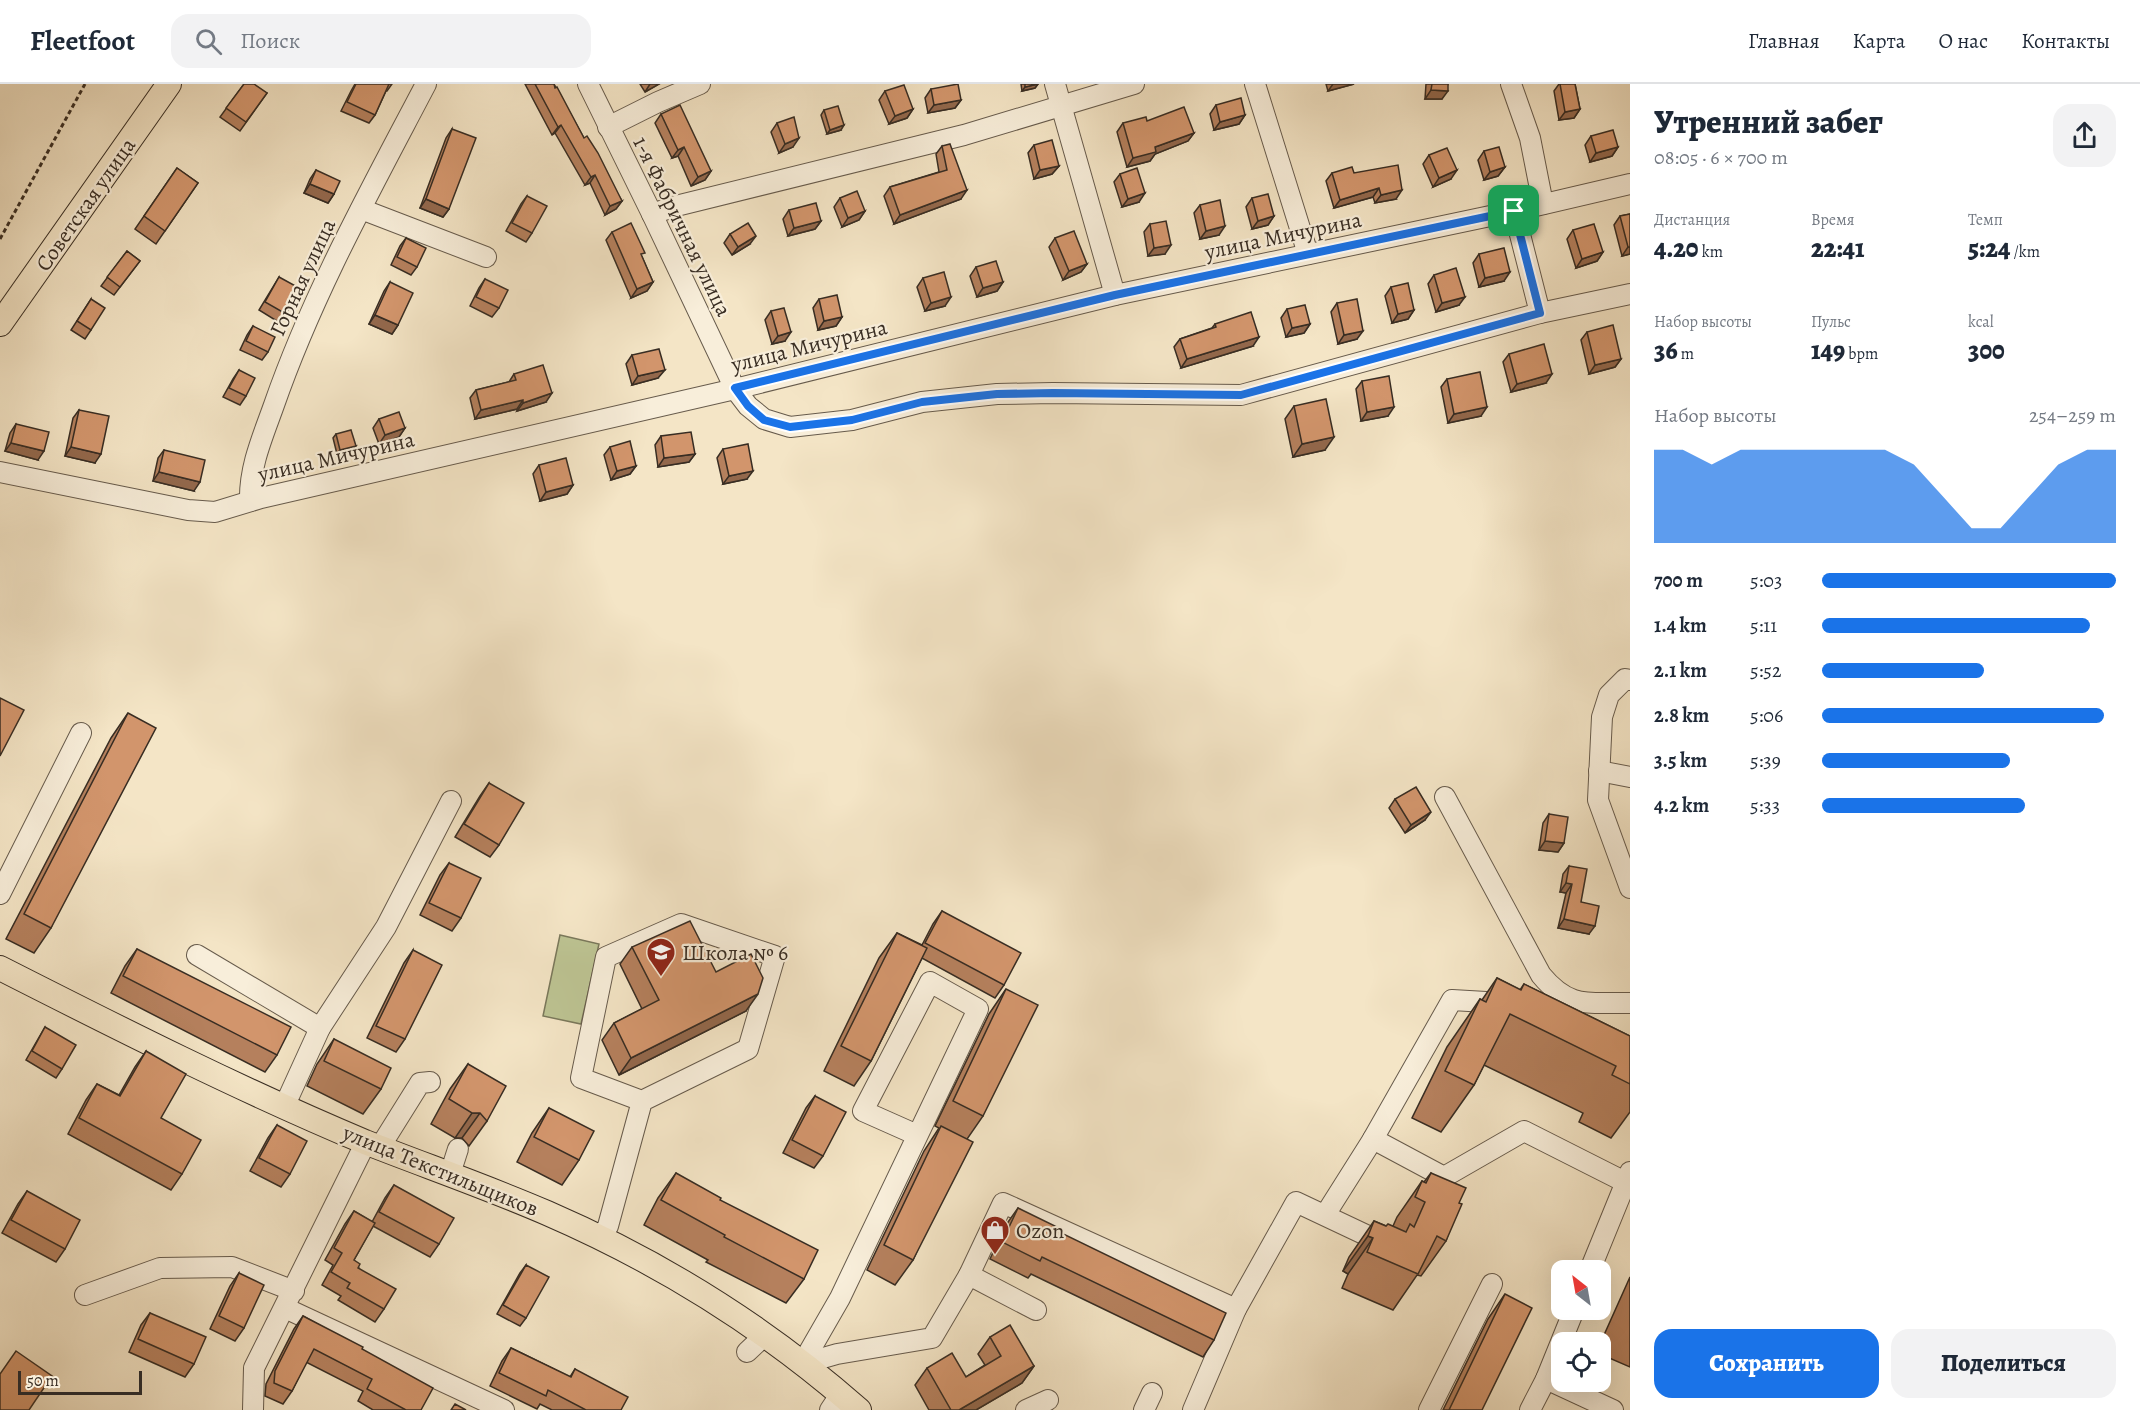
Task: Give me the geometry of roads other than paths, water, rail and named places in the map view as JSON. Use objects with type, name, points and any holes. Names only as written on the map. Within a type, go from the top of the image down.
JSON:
[{"type":"main road","name":"Советская улица","points":[[0,324],[169,84]]},
{"type":"main road","name":"улица Текстильщиков","points":[[0,968],[284,1107],[373,1145],[507,1196],[601,1238],[689,1285],[765,1335],[802,1364],[835,1402],[859,1410]]},
{"type":"street","name":"Горная улица","points":[[250,501],[253,467],[291,358],[324,282],[426,84]]},
{"type":"street","name":"1-я Фабричная улица","points":[[588,84],[735,388],[748,406],[764,420],[790,427],[844,421],[922,402],[997,394],[1241,395],[1540,313],[1630,294]]},
{"type":"street","points":[[608,127],[640,110],[700,84]]},
{"type":"street","points":[[1055,84],[1115,295]]},
{"type":"street","points":[[652,214],[676,206],[955,138],[1134,84]]},
{"type":"street","points":[[1256,84],[1308,254]]},
{"type":"street","points":[[1511,84],[1530,138],[1542,204]]},
{"type":"street","name":"улица Мичурина","points":[[0,472],[199,512],[222,510],[250,501],[735,388],[1115,295],[1514,211],[1630,184]]},
{"type":"street","points":[[361,209],[486,257]]},
{"type":"street","points":[[1514,211],[1540,313]]},
{"type":"street","points":[[1630,680],[1625,679],[1609,695],[1602,717],[1598,800],[1630,888]]},
{"type":"street","points":[[0,894],[81,733]]},
{"type":"street","points":[[1599,771],[1630,777]]},
{"type":"street","points":[[1445,797],[1541,975],[1553,990],[1564,998],[1587,1003],[1630,1003]]},
{"type":"street","points":[[284,1107],[320,1028],[386,927],[451,801]]},
{"type":"street","points":[[601,1238],[608,1226],[642,1101],[748,1049],[775,956],[681,924],[606,957],[581,1078],[642,1101]]},
{"type":"street","points":[[197,955],[320,1028]]},
{"type":"street","points":[[802,1364],[840,1298],[978,1008],[930,982],[863,1111],[917,1135]]},
{"type":"street","points":[[1325,1215],[1373,1139],[1452,1000],[1524,1004]]},
{"type":"street","points":[[253,1410],[254,1368],[373,1145],[420,1083],[430,1082]]},
{"type":"street","points":[[1373,1139],[1444,1177],[1524,1131],[1628,1177],[1594,1260]]},
{"type":"street","points":[[450,1174],[458,1149]]},
{"type":"street","points":[[1193,1410],[1236,1310],[1296,1202],[1385,1244]]},
{"type":"street","points":[[802,1364],[837,1354],[932,1338],[969,1275],[1003,1203],[1236,1310]]},
{"type":"street","points":[[85,1294],[160,1268],[232,1267],[504,1410]]},
{"type":"street","points":[[969,1275],[1036,1310]]},
{"type":"street","points":[[1429,1410],[1492,1284]]},
{"type":"street","points":[[1530,1410],[1546,1379],[1570,1320]]},
{"type":"street","points":[[747,1352],[765,1335]]},
{"type":"street","points":[[1546,1379],[1613,1410]]},
{"type":"street","points":[[1026,1410],[1048,1400]]},
{"type":"place","name":"Школа № 6","points":[[661,978]]},
{"type":"place","name":"Ozon","points":[[995,1256]]}]
